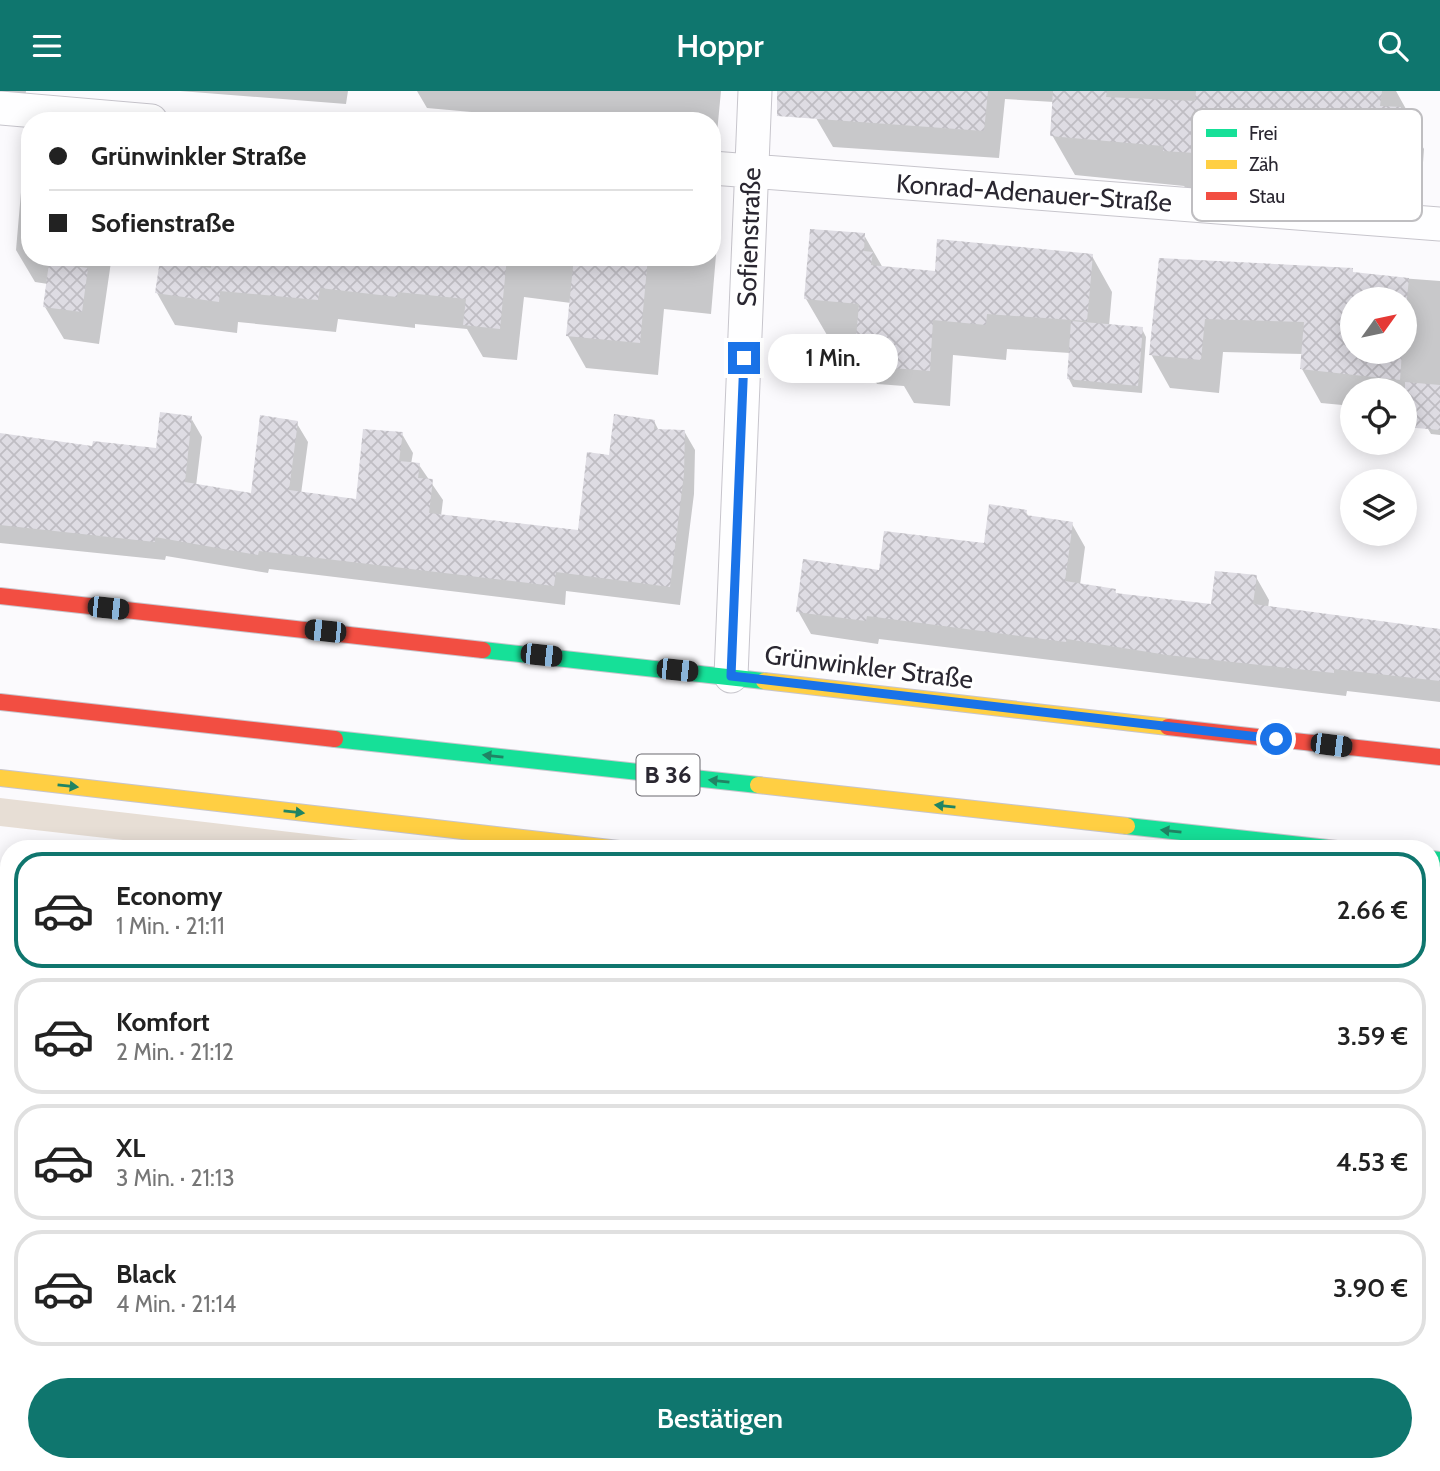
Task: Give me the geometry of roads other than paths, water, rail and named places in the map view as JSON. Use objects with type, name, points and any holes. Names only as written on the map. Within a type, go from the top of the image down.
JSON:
[{"type":"main road","name":"Grünwinkler Straße","points":[[0,596],[1440,757]]},
{"type":"main road","name":"B 36","points":[[0,702],[1255,840]]},
{"type":"main road","points":[[0,778],[541,840]]},
{"type":"street","name":"Sofienstraße","points":[[731,676],[755,91]]},
{"type":"street","points":[[0,108],[46,112]]},
{"type":"street","name":"Konrad-Adenauer-Straße","points":[[721,170],[1192,205]]},
{"type":"street","name":"Konrad-Adenauer-Straße","points":[[1400,221],[1440,224]]}]
